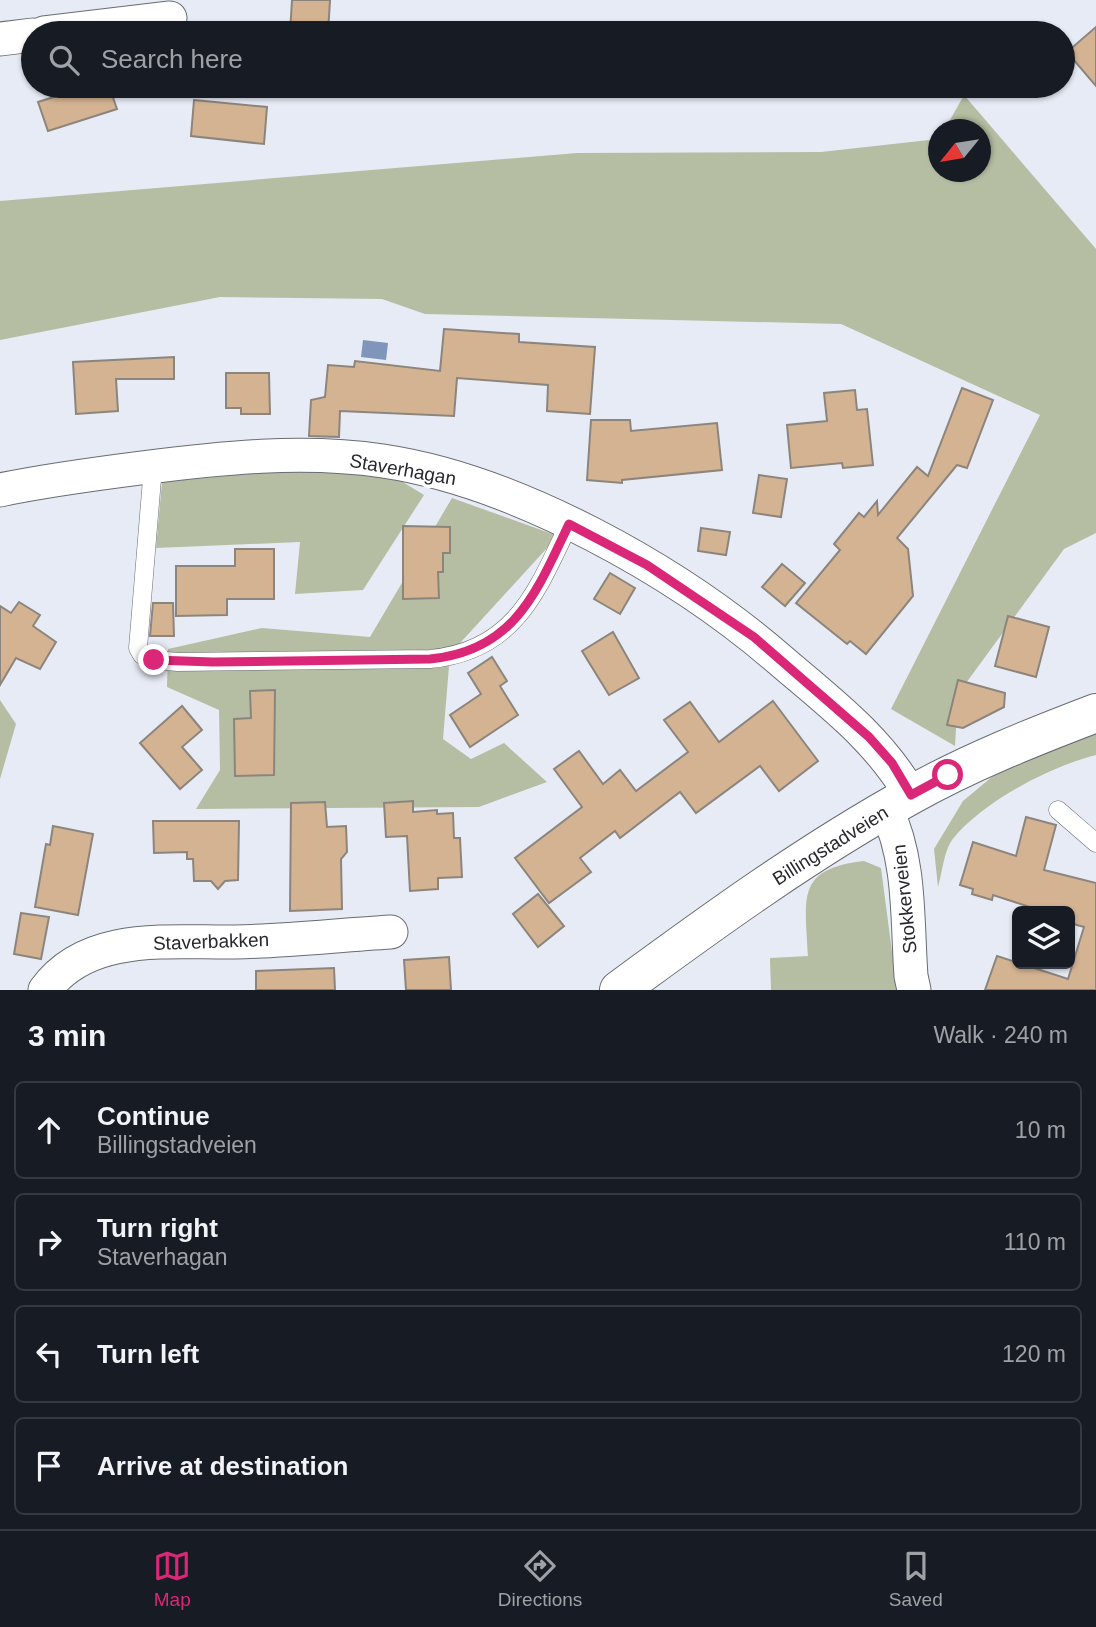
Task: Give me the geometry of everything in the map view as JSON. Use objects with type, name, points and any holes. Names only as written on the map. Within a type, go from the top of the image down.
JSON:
[{"type":"main road","name":"Billingstadveien","points":[[619,990],[732,907],[898,802],[1008,748],[1096,713]]},
{"type":"street","points":[[145,21],[170,18]]},
{"type":"street","points":[[0,39],[21,36]]},
{"type":"street","name":"Staverhagan","points":[[0,490],[248,456],[310,455],[382,461],[443,473],[478,485],[569,524],[647,565],[754,637],[869,737],[892,763],[898,802]]},
{"type":"street","name":"Stokkerveien","points":[[898,802],[896,830],[903,860],[914,990]]},
{"type":"street","name":"Staverbakken","points":[[45,990],[67,966],[110,948],[157,941],[236,942],[391,932]]},
{"type":"lane","points":[[153,467],[138,648],[142,655],[154,660],[213,662],[430,659],[458,654],[495,635],[522,614],[536,592],[569,524]]},
{"type":"lane","points":[[1058,810],[1096,843]]},
{"type":"green space","points":[[962,98],[967,98],[985,119],[951,119]]},
{"type":"green space","points":[[991,127],[1096,249],[1096,533],[1064,549],[958,694],[955,746],[891,709],[1040,415],[841,324],[425,314],[382,299],[220,297],[0,340],[0,201],[577,153],[821,152],[928,140],[928,182],[991,182]]},
{"type":"green space","points":[[269,472],[388,473],[424,495],[363,590],[295,594],[300,542],[156,548],[162,482]]},
{"type":"green space","points":[[452,498],[558,536],[450,654],[443,739],[471,759],[504,743],[547,782],[479,807],[196,809],[220,770],[219,710],[167,687],[168,649],[262,628],[370,637]]},
{"type":"green space","points":[[0,700],[16,724],[0,779]]},
{"type":"green space","points":[[1096,731],[1096,755],[1038,777],[998,800],[965,826],[949,845],[938,887],[934,849],[963,801],[1005,766]]},
{"type":"green space","points":[[864,861],[881,868],[897,990],[771,990],[770,958],[808,956],[806,903],[815,880],[825,871]]},
{"type":"water","points":[[363,340],[388,343],[386,360],[361,357]]},
{"type":"building","points":[[292,0],[330,0],[329,21],[291,21]]},
{"type":"building","points":[[1096,27],[1096,86],[1075,61],[1075,45]]},
{"type":"building","points":[[51,98],[113,98],[117,109],[48,131],[38,102]]},
{"type":"building","points":[[194,100],[267,107],[264,144],[191,136]]},
{"type":"building","points":[[444,329],[519,334],[519,342],[595,347],[590,414],[547,411],[548,385],[457,378],[454,416],[340,411],[339,437],[309,436],[311,400],[325,397],[328,365],[354,367],[355,361],[440,371]]},
{"type":"building","points":[[174,357],[174,379],[116,379],[118,411],[76,414],[73,362]]},
{"type":"building","points":[[226,373],[269,373],[270,414],[241,414],[241,408],[226,408]]},
{"type":"building","points":[[962,388],[993,400],[967,468],[957,465],[897,538],[908,549],[913,596],[866,654],[850,641],[847,644],[796,603],[840,550],[834,544],[859,513],[864,517],[877,501],[878,515],[917,467],[928,476]]},
{"type":"building","points":[[855,390],[857,410],[867,409],[873,465],[843,468],[842,463],[791,468],[787,425],[827,421],[824,393]]},
{"type":"building","points":[[591,420],[630,420],[631,431],[717,423],[722,470],[622,480],[622,483],[587,480]]},
{"type":"building","points":[[759,475],[787,479],[781,517],[753,513]]},
{"type":"building","points":[[403,526],[450,527],[450,553],[443,553],[443,572],[438,572],[439,598],[403,599]]},
{"type":"building","points":[[701,528],[730,532],[726,555],[698,551]]},
{"type":"building","points":[[235,549],[274,549],[274,599],[227,599],[227,615],[176,616],[176,566],[235,566]]},
{"type":"building","points":[[782,564],[805,583],[785,606],[762,587]]},
{"type":"building","points":[[610,573],[635,588],[620,614],[594,599]]},
{"type":"building","points":[[19,602],[40,615],[33,626],[56,642],[40,669],[16,658],[0,685],[0,606],[11,613]]},
{"type":"building","points":[[153,603],[173,603],[174,636],[150,636]]},
{"type":"building","points":[[1008,616],[1049,627],[1036,677],[995,666]]},
{"type":"building","points":[[613,632],[639,678],[609,695],[582,651]]},
{"type":"building","points":[[492,657],[507,681],[500,686],[518,715],[470,747],[450,715],[481,694],[468,673]]},
{"type":"building","points":[[958,680],[1005,693],[1004,707],[963,728],[947,725]]},
{"type":"building","points":[[275,690],[274,775],[235,776],[234,719],[251,718],[250,691]]},
{"type":"building","points":[[773,701],[818,761],[779,791],[760,766],[696,813],[680,792],[620,838],[615,831],[580,858],[591,872],[549,903],[515,858],[582,807],[554,769],[579,751],[603,784],[620,770],[636,791],[688,752],[664,720],[690,702],[719,742]]},
{"type":"building","points":[[182,706],[202,730],[182,747],[202,770],[180,789],[140,743]]},
{"type":"building","points":[[413,801],[413,812],[437,810],[437,814],[453,813],[454,838],[460,838],[462,877],[438,878],[438,889],[410,891],[407,836],[386,837],[384,803]]},
{"type":"building","points":[[325,802],[327,827],[346,826],[347,852],[341,859],[342,909],[290,911],[291,803]]},
{"type":"building","points":[[1026,817],[1056,825],[1044,870],[1096,883],[1096,990],[985,990],[997,956],[1012,961],[1012,969],[1037,969],[1068,979],[1071,969],[1075,969],[1075,956],[1084,927],[1075,924],[1075,906],[1027,906],[993,895],[992,900],[972,894],[973,889],[960,885],[973,842],[1016,856]]},
{"type":"building","points":[[153,821],[239,821],[238,880],[225,881],[218,889],[211,881],[194,881],[193,859],[187,859],[187,852],[154,853]]},
{"type":"building","points":[[53,826],[93,834],[78,915],[35,907],[46,844],[50,845]]},
{"type":"building","points":[[538,894],[564,926],[538,947],[513,914]]},
{"type":"building","points":[[21,913],[49,917],[41,959],[14,954]]},
{"type":"building","points":[[449,957],[451,990],[406,990],[404,960]]},
{"type":"building","points":[[334,968],[335,990],[256,990],[256,971]]},
{"type":"route","points":[[154,660],[213,662],[430,659],[458,654],[495,635],[522,614],[536,592],[569,524],[647,565],[754,637],[869,737],[892,763],[911,795],[948,775]]}]
